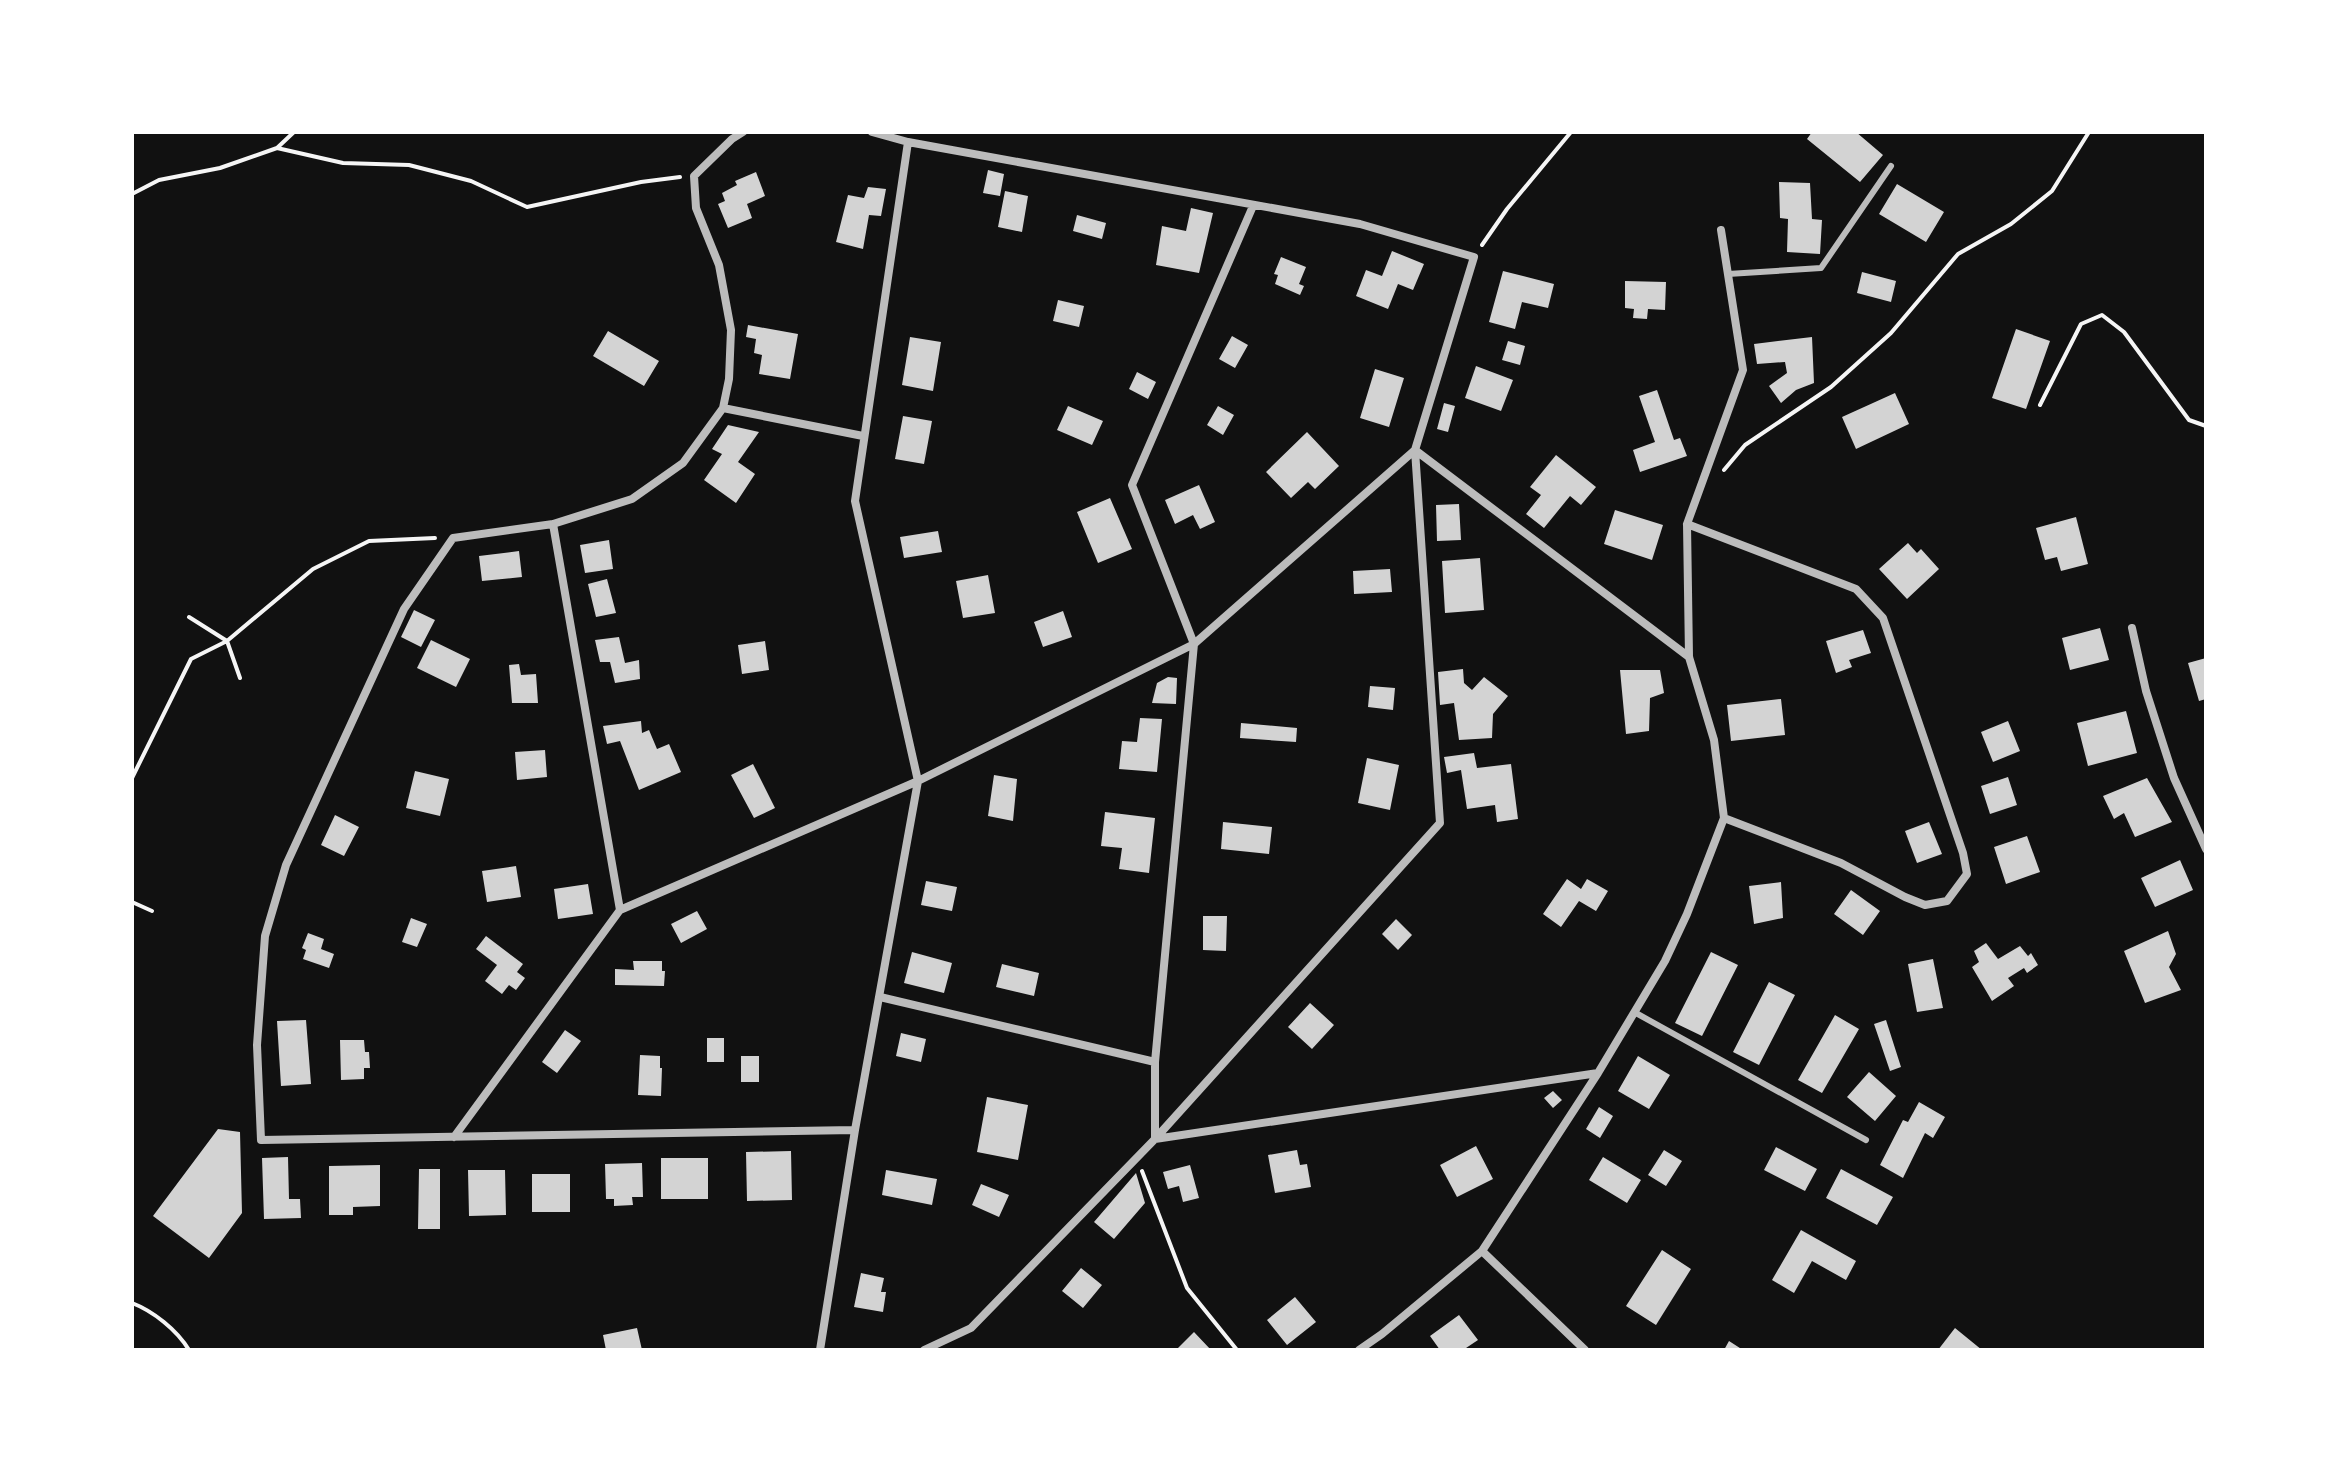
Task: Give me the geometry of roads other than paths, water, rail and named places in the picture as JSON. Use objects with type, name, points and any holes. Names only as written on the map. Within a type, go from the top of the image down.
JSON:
[{"type":"street","points":[[743,132],[694,176],[696,208],[719,265],[731,330],[729,379],[723,408],[683,463],[632,499],[553,524],[453,538],[404,609],[286,865],[265,936],[257,1045],[261,1140],[855,1130]]},
{"type":"street","points":[[872,132],[908,142],[1360,224],[1474,257],[1415,450],[1440,823],[1155,1139],[971,1328],[924,1350]]},
{"type":"street","points":[[820,1350],[855,1130],[918,781],[855,501],[908,142]]},
{"type":"street","points":[[1155,1139],[1155,1062],[1194,644],[1132,485],[1253,206]]},
{"type":"street","points":[[1359,1350],[1482,1251],[1598,1073],[1665,961],[1724,818],[1714,740],[1689,657],[1687,524],[1743,370],[1721,230]]},
{"type":"street","points":[[723,408],[863,436]]},
{"type":"street","points":[[454,1137],[620,910],[918,781],[1194,644],[1415,450]]},
{"type":"street","points":[[1415,450],[1689,657]]},
{"type":"street","points":[[553,524],[620,910]]},
{"type":"street","points":[[1687,524],[1856,589],[1883,618],[1963,853],[1967,874],[1947,901],[1925,905],[1841,863],[1724,818]]},
{"type":"street","points":[[2132,628],[2146,691],[2174,778],[2206,849]]},
{"type":"street","points":[[880,997],[1155,1062]]},
{"type":"street","points":[[1155,1139],[1598,1073]]},
{"type":"street","points":[[1482,1251],[1585,1350]]},
{"type":"lane","points":[[1728,274],[1821,268],[1891,166]]},
{"type":"lane","points":[[1634,1012],[1866,1140]]}]
